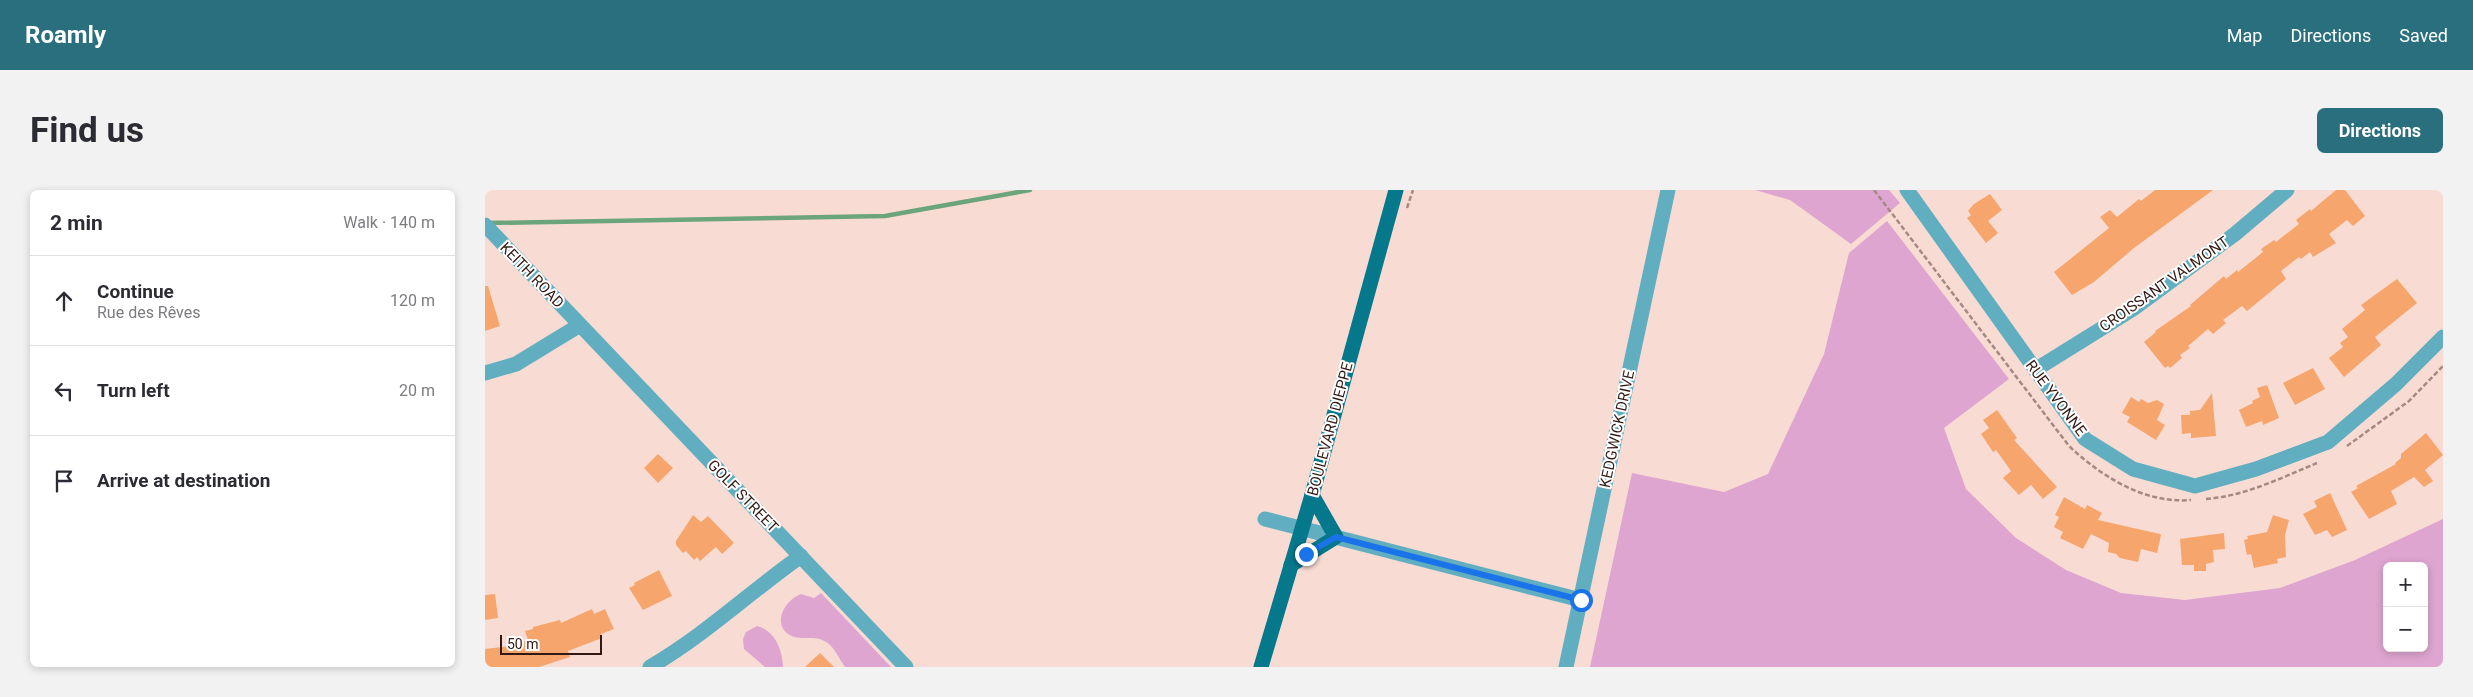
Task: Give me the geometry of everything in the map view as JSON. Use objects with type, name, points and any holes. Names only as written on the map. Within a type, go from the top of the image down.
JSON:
[{"type":"main road","name":"BOULEVARD DIEPPE","points":[[1261,667],[1312,495],[1397,190]]},
{"type":"main road","points":[[1291,565],[1336,537],[1312,495]]},
{"type":"street","name":"KEDGWICK DRIVE","points":[[1566,667],[1668,190]]},
{"type":"street","name":"CROISSANT VALMONT","points":[[2035,370],[2133,309],[2235,234],[2287,190]]},
{"type":"street","name":"RUE YVONNE","points":[[1912,192],[1932,228],[2085,438],[2133,469],[2195,486],[2256,469],[2328,442],[2396,384],[2443,337]]},
{"type":"street","name":"KEITH ROAD","points":[[485,225],[580,325]]},
{"type":"street","points":[[485,373],[517,364],[580,325]]},
{"type":"street","name":"GOLF STREET","points":[[580,325],[906,667]]},
{"type":"street","points":[[1265,519],[1581,600]]},
{"type":"street","points":[[650,667],[685,646],[762,584],[801,556]]},
{"type":"path","points":[[1874,190],[2069,446],[2090,466],[2145,494],[2182,501],[2223,498],[2267,485],[2317,462]]},
{"type":"path","points":[[2343,448],[2359,439],[2409,401],[2443,366]]},
{"type":"shaded area","points":[[1755,190],[1889,190],[1900,203],[1851,244],[1790,200]]},
{"type":"shaded area","points":[[1887,221],[2009,379],[1944,428],[1966,489],[2016,538],[2066,570],[2121,593],[2185,600],[2280,588],[2355,560],[2443,519],[2443,667],[1590,667],[1632,473],[1724,492],[1768,474],[1824,354],[1849,253]]},
{"type":"shaded area","points":[[821,593],[891,667],[845,667],[834,650],[826,642],[817,638],[797,638],[788,634],[783,629],[781,617],[790,601],[801,594],[814,598]]},
{"type":"shaded area","points":[[757,626],[773,636],[779,647],[783,667],[765,667],[744,649],[743,639],[746,632]]},
{"type":"building","points":[[2155,190],[2213,190],[2134,248],[2094,282],[2072,295],[2054,272],[2109,228],[2100,217],[2110,210],[2117,217],[2139,199],[2141,201]]},
{"type":"building","points":[[2336,190],[2345,190],[2365,216],[2353,226],[2347,220],[2329,234],[2336,243],[2313,257],[2310,252],[2301,259],[2299,257],[2281,271],[2286,279],[2247,311],[2242,306],[2223,320],[2226,323],[2213,334],[2208,329],[2188,346],[2190,348],[2180,355],[2182,358],[2170,368],[2168,366],[2165,368],[2144,342],[2155,331],[2191,306],[2224,276],[2226,279],[2237,270],[2238,272],[2263,252],[2261,249],[2274,240],[2276,242],[2299,224],[2296,220],[2310,209],[2311,211]]},
{"type":"building","points":[[1990,194],[2002,210],[1988,221],[1998,233],[1986,243],[1967,218],[1971,215],[1968,211],[1974,204]]},
{"type":"building","points":[[2397,279],[2417,303],[2375,337],[2381,345],[2344,377],[2329,358],[2343,347],[2340,343],[2348,337],[2342,329],[2365,310],[2361,305]]},
{"type":"building","points":[[485,286],[488,286],[500,326],[485,331]]},
{"type":"building","points":[[2313,368],[2325,389],[2295,405],[2283,383]]},
{"type":"building","points":[[2267,385],[2279,418],[2263,425],[2262,421],[2246,427],[2239,410],[2260,397],[2257,388]]},
{"type":"building","points":[[2212,393],[2216,436],[2191,438],[2191,433],[2182,434],[2181,415],[2190,415],[2190,411],[2200,410]]},
{"type":"building","points":[[2131,397],[2139,402],[2141,399],[2148,403],[2157,400],[2164,404],[2157,420],[2165,425],[2156,440],[2127,422],[2130,417],[2122,413]]},
{"type":"building","points":[[1997,410],[2017,438],[2014,440],[2057,487],[2043,499],[2031,485],[2019,495],[2003,478],[2011,471],[1996,450],[1993,452],[1981,434],[1989,428],[1983,420]]},
{"type":"building","points":[[2426,433],[2443,455],[2425,470],[2433,481],[2424,487],[2414,477],[2391,491],[2397,504],[2369,519],[2351,492],[2358,488],[2356,486],[2396,464],[2401,458],[2401,454]]},
{"type":"building","points":[[658,454],[673,468],[658,483],[644,468]]},
{"type":"building","points":[[2330,493],[2347,530],[2332,537],[2327,530],[2315,535],[2303,514],[2317,507],[2314,501]]},
{"type":"building","points":[[2064,497],[2085,509],[2087,505],[2102,513],[2098,520],[2160,534],[2157,553],[2141,549],[2138,562],[2120,558],[2116,554],[2108,552],[2109,543],[2091,534],[2083,549],[2060,538],[2063,532],[2054,527],[2059,517],[2055,515]]},
{"type":"building","points":[[693,515],[701,522],[708,516],[734,543],[722,554],[716,547],[700,561],[697,557],[694,560],[686,551],[683,553],[676,545],[676,541]]},
{"type":"building","points":[[2273,515],[2289,520],[2285,535],[2286,557],[2277,559],[2278,563],[2254,568],[2251,554],[2247,555],[2244,540],[2248,539],[2247,536],[2267,532]]},
{"type":"building","points":[[2224,533],[2225,549],[2213,550],[2214,562],[2206,564],[2206,571],[2194,571],[2194,565],[2182,565],[2180,539]]},
{"type":"building","points":[[659,570],[672,596],[643,610],[629,588],[635,585],[634,583]]},
{"type":"building","points":[[495,594],[498,618],[485,620],[485,595]]},
{"type":"building","points":[[592,609],[594,614],[605,609],[614,629],[601,634],[602,638],[568,651],[570,657],[539,667],[485,667],[485,649],[518,645],[518,643],[528,640],[525,631],[533,629],[533,627],[560,620],[561,623]]},
{"type":"building","points":[[820,653],[834,667],[805,667]]},
{"type":"waterway","points":[[487,223],[885,216],[1030,190]]},
{"type":"route","points":[[1306,554],[1336,537],[1581,600]]}]
